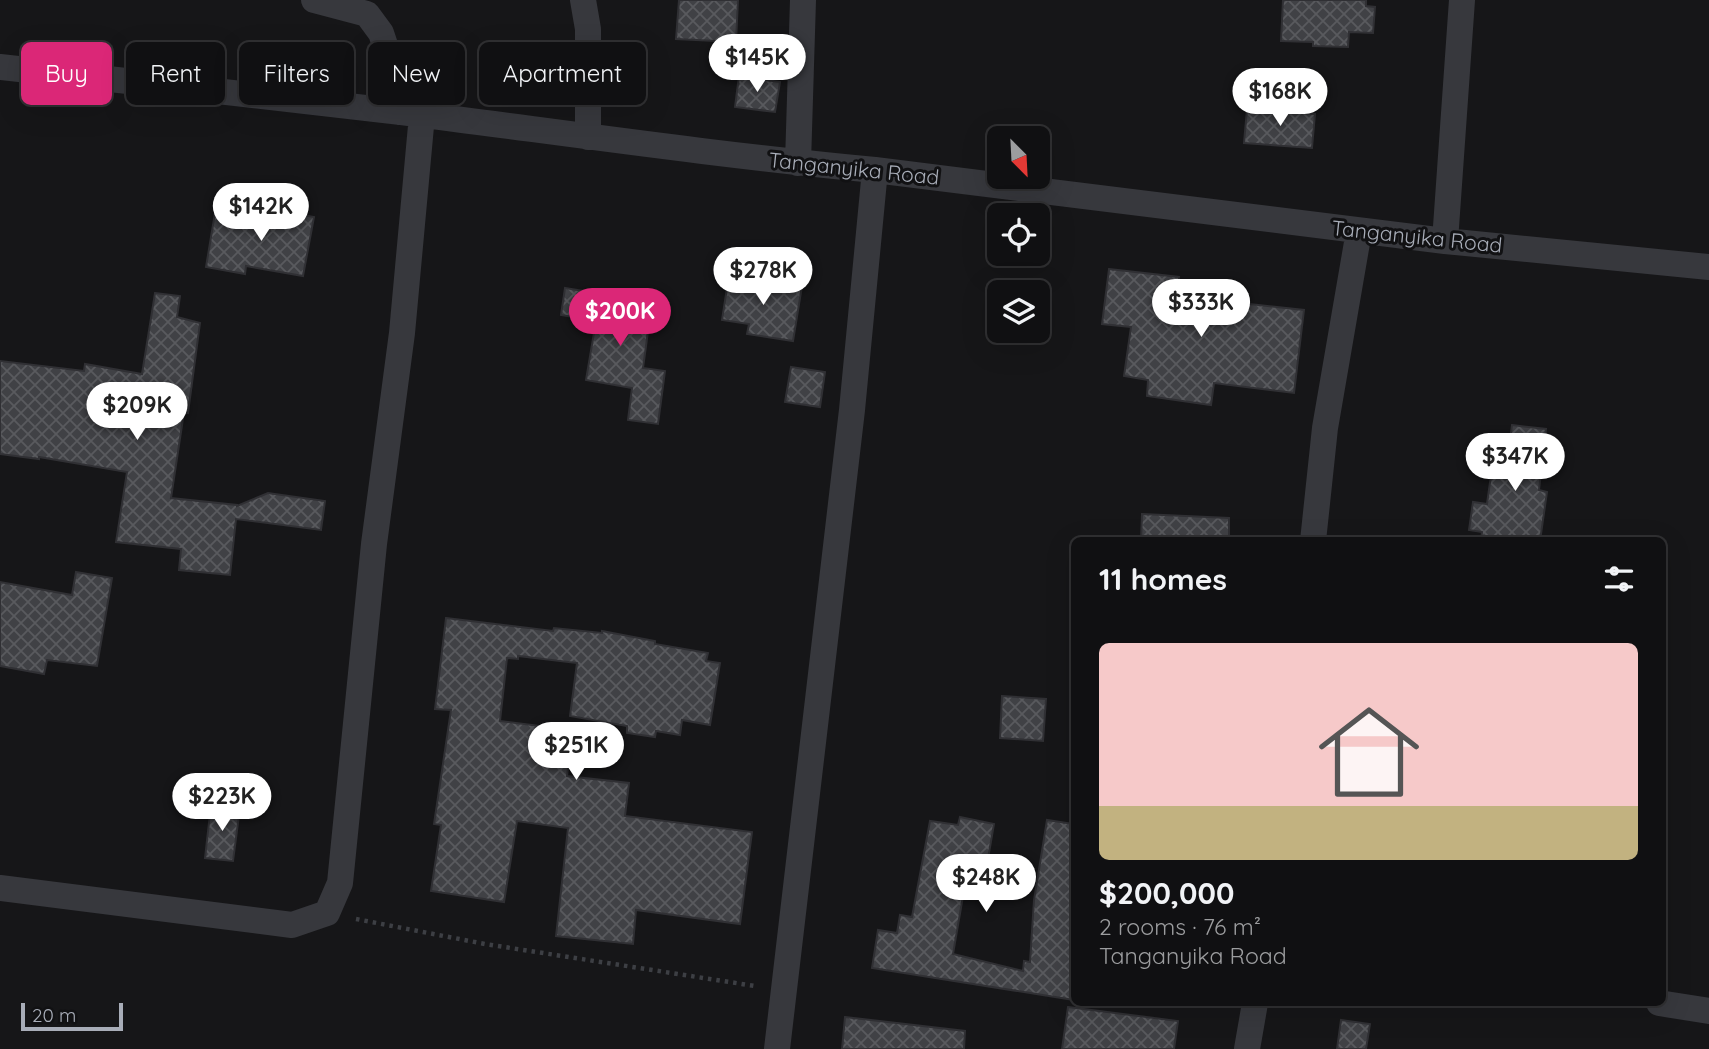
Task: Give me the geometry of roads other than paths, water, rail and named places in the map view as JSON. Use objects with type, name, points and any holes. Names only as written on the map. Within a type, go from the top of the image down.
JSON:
[{"type":"street","points":[[0,888],[292,925],[327,913],[340,883],[374,544],[402,333],[410,114],[381,33],[367,14],[314,0]]},
{"type":"street","points":[[583,0],[589,29],[588,137]]},
{"type":"street","points":[[798,163],[803,0]]},
{"type":"street","points":[[1445,241],[1462,0]]},
{"type":"street","name":"Tanganyika Road","points":[[0,67],[875,170],[1359,231],[1709,267]]},
{"type":"street","points":[[777,1049],[852,410],[875,170]]},
{"type":"street","points":[[1313,537],[1325,428],[1359,231]]},
{"type":"street","points":[[1666,1004],[1709,1011]]},
{"type":"street","points":[[1247,1049],[1254,1006]]}]
